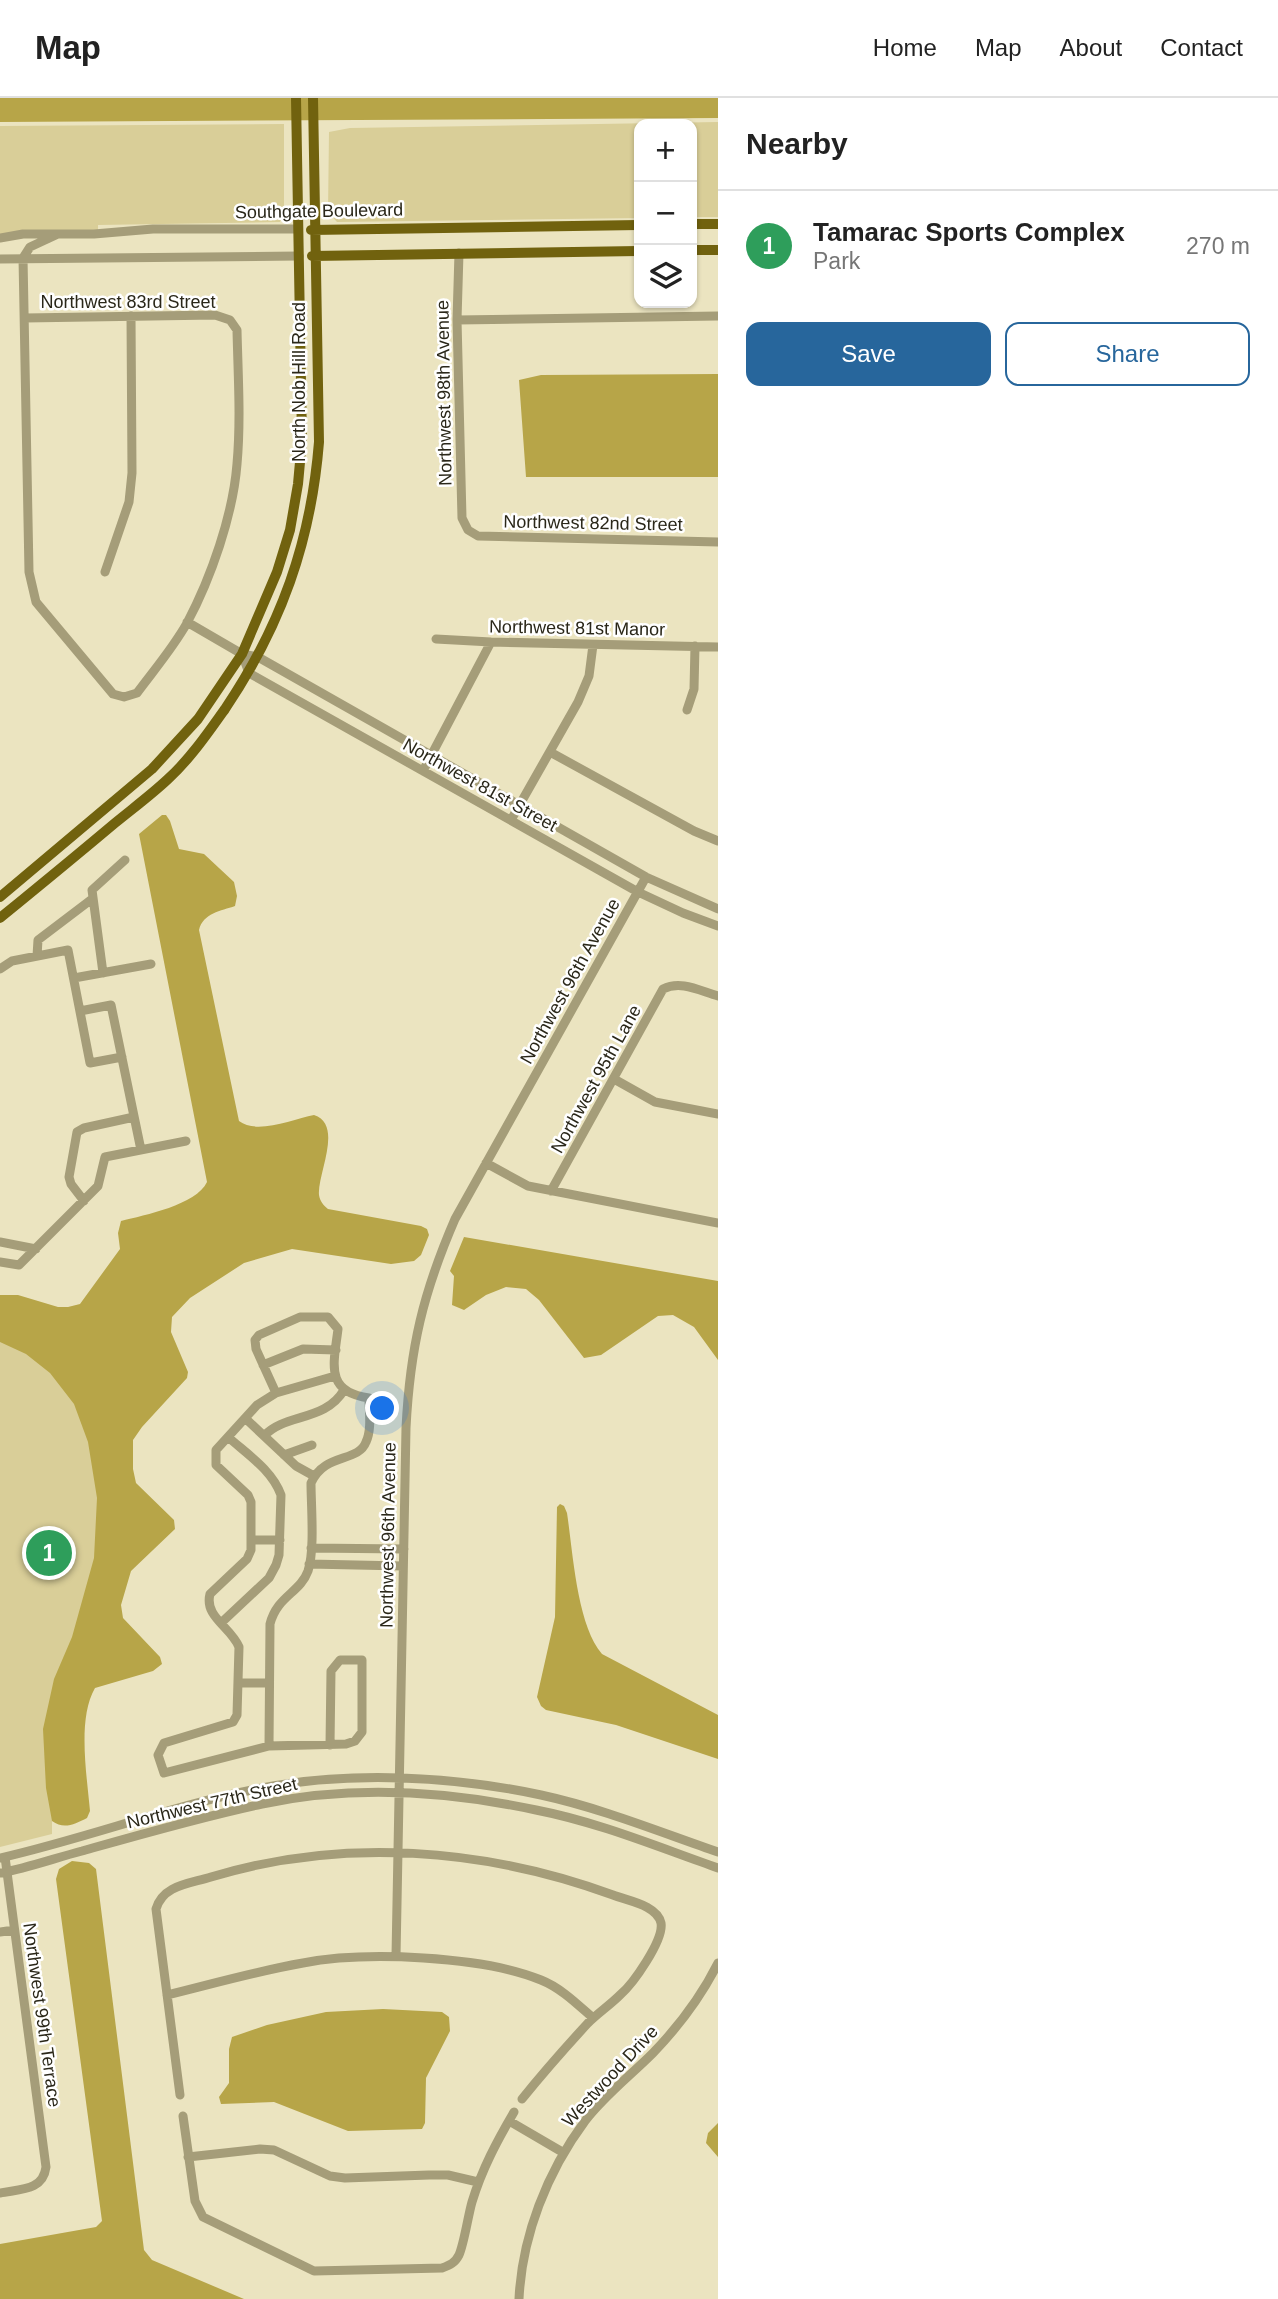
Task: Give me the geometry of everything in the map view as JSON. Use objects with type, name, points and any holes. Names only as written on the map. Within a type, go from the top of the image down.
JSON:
[{"type":"main road","name":"North Nob Hill Road","points":[[0,897],[152,769],[198,719],[242,654],[277,572],[290,530],[302,440],[296,98]]},
{"type":"main road","name":"North Nob Hill Road","points":[[0,918],[169,778],[211,730],[258,657],[292,579],[309,517],[319,442],[313,98]]},
{"type":"main road","points":[[697,224],[718,223]]},
{"type":"main road","name":"Southgate Boulevard","points":[[298,229],[634,225]]},
{"type":"main road","points":[[697,250],[718,250]]},
{"type":"main road","points":[[299,256],[634,251]]},
{"type":"street","name":"Southgate Boulevard","points":[[0,237],[153,229],[298,229]]},
{"type":"street","points":[[58,234],[30,247],[23,258],[31,588],[36,602],[113,694],[124,697],[137,693],[187,622]]},
{"type":"street","name":"Northwest 98th Avenue","points":[[459,253],[457,320],[461,518],[468,530]]},
{"type":"street","points":[[0,259],[299,256]]},
{"type":"street","name":"Northwest 83rd Street","points":[[25,318],[215,315],[230,320],[237,330],[237,467],[227,520],[210,570],[187,622]]},
{"type":"street","points":[[105,572],[129,502],[132,473],[131,316]]},
{"type":"street","points":[[457,320],[718,316]]},
{"type":"street","name":"Northwest 82nd Street","points":[[468,530],[478,536],[718,542]]},
{"type":"street","name":"Northwest 81st Street","points":[[187,622],[242,654],[258,657],[646,877],[718,909]]},
{"type":"street","name":"Northwest 81st Manor","points":[[436,639],[718,647]]},
{"type":"street","points":[[423,771],[491,642]]},
{"type":"street","points":[[511,820],[578,702],[589,676],[593,645]]},
{"type":"street","points":[[687,710],[694,689],[695,646]]},
{"type":"street","points":[[242,654],[249,673]]},
{"type":"street","name":"Northwest 81st Street","points":[[249,673],[638,892],[718,926]]},
{"type":"street","points":[[550,752],[694,831],[718,841]]},
{"type":"street","points":[[103,973],[92,890],[125,860]]},
{"type":"street","name":"Northwest 96th Avenue","points":[[396,1956],[408,1383],[414,1340],[438,1258],[455,1219],[646,877]]},
{"type":"street","points":[[37,956],[38,940],[92,899]]},
{"type":"street","points":[[0,969],[12,961],[68,950],[90,1063],[122,1057]]},
{"type":"street","points":[[74,978],[151,964]]},
{"type":"street","name":"Northwest 95th Lane","points":[[551,1191],[663,989],[671,985],[681,985],[718,996]]},
{"type":"street","points":[[80,1011],[111,1005],[141,1150]]},
{"type":"street","points":[[614,1079],[655,1102],[718,1114]]},
{"type":"street","points":[[84,1201],[69,1177],[77,1132],[134,1117]]},
{"type":"street","points":[[0,1262],[19,1265],[84,1201],[98,1186],[104,1157],[186,1141]]},
{"type":"street","points":[[486,1163],[528,1186],[718,1223]]},
{"type":"street","points":[[0,1242],[36,1249]]},
{"type":"street","points":[[269,1746],[270,1623],[277,1605],[300,1583],[308,1571],[311,1548],[311,1483],[324,1465],[365,1446],[369,1433],[369,1398],[344,1390],[335,1376],[333,1369],[338,1329],[328,1317],[300,1317],[259,1335],[255,1340],[256,1349],[276,1393]]},
{"type":"street","points":[[264,1366],[303,1349],[336,1350]]},
{"type":"street","points":[[330,1745],[331,1671],[340,1660],[362,1660],[362,1732],[355,1741],[330,1745],[269,1746],[164,1773],[158,1755],[164,1743],[233,1722],[237,1715],[239,1647],[236,1639],[209,1609],[210,1594],[247,1559],[251,1550],[251,1502],[248,1494],[216,1465],[216,1450],[257,1405],[276,1393],[335,1376]]},
{"type":"street","points":[[264,1436],[277,1427],[329,1407],[338,1401],[344,1390]]},
{"type":"street","points":[[245,1418],[296,1466],[314,1476]]},
{"type":"street","points":[[221,1623],[270,1578],[279,1555],[280,1540],[281,1495],[275,1480],[228,1437]]},
{"type":"street","points":[[284,1455],[312,1445]]},
{"type":"street","points":[[251,1540],[280,1540]]},
{"type":"street","points":[[311,1548],[404,1549]]},
{"type":"street","points":[[343,1565],[345,1548]]},
{"type":"street","points":[[309,1564],[404,1566]]},
{"type":"street","points":[[238,1683],[269,1683]]},
{"type":"street","name":"Northwest 77th Street","points":[[2,1857],[261,1788],[306,1781],[363,1777],[478,1784],[541,1795],[605,1813],[718,1852]]},
{"type":"street","name":"Northwest 77th Street","points":[[3,1873],[194,1819],[265,1803],[308,1797],[399,1792],[477,1799],[538,1810],[601,1827],[718,1868]]},
{"type":"street","points":[[180,2095],[156,1909],[159,1898],[169,1890],[275,1862],[336,1854],[399,1852],[467,1858],[526,1869],[583,1884],[652,1909],[660,1919],[662,1930],[648,1959],[623,1993],[593,2018],[522,2099]]},
{"type":"street","name":"Northwest 99th Terrace","points":[[0,2193],[37,2185],[45,2178],[46,2167],[2,1857]]},
{"type":"street","points":[[0,1932],[14,1930]]},
{"type":"street","points":[[167,1995],[305,1962],[396,1956],[496,1968],[541,1980],[570,1997],[593,2018]]},
{"type":"street","name":"Westwood Drive","points":[[519,2299],[525,2255],[534,2220],[545,2189],[564,2153],[586,2120],[681,2023],[706,1987],[718,1963]]},
{"type":"street","points":[[183,2116],[198,2210],[203,2217],[314,2271],[442,2268],[453,2263],[460,2253],[478,2182],[492,2149],[514,2112]]},
{"type":"street","points":[[509,2121],[564,2153]]},
{"type":"street","points":[[188,2157],[260,2149],[274,2150],[330,2176],[345,2178],[448,2175],[478,2182]]},
{"type":"shaded area","points":[[0,98],[718,98],[718,118],[0,122]]},
{"type":"shaded area","points":[[697,122],[718,122],[718,217],[697,217]]},
{"type":"shaded area","points":[[634,123],[634,218],[337,222],[328,212],[329,132],[350,128]]},
{"type":"shaded area","points":[[284,124],[284,208],[280,222],[98,225],[98,230],[0,235],[0,126]]},
{"type":"shaded area","points":[[718,374],[718,477],[526,477],[519,380],[541,375]]},
{"type":"shaded area","points":[[162,815],[166,815],[170,821],[179,849],[204,854],[234,882],[237,896],[235,906],[208,916],[199,930],[239,1121],[255,1127],[314,1115],[323,1120],[328,1139],[319,1195],[325,1206],[328,1209],[421,1226],[427,1229],[429,1235],[421,1255],[414,1261],[391,1264],[292,1249],[244,1263],[190,1298],[172,1317],[171,1332],[188,1372],[187,1378],[133,1440],[133,1469],[136,1483],[174,1520],[175,1529],[131,1571],[121,1605],[123,1618],[160,1657],[162,1664],[153,1671],[95,1688],[89,1701],[85,1731],[90,1811],[83,1820],[61,1825],[52,1821],[46,1788],[43,1729],[54,1679],[72,1637],[94,1558],[97,1498],[88,1442],[74,1404],[50,1373],[26,1354],[0,1342],[0,1295],[18,1295],[58,1307],[80,1304],[120,1249],[118,1233],[121,1221],[181,1203],[201,1190],[207,1182],[139,834]]},
{"type":"shaded area","points":[[464,1237],[718,1281],[718,1360],[694,1327],[673,1315],[658,1316],[601,1355],[584,1358],[539,1300],[526,1289],[506,1287],[486,1295],[464,1310],[452,1305],[454,1276],[450,1271]]},
{"type":"shaded area","points":[[0,1338],[30,1352],[61,1377],[92,1434],[102,1513],[52,1834],[0,1847]]},
{"type":"shaded area","points":[[560,1504],[567,1513],[577,1588],[587,1625],[602,1654],[718,1715],[718,1759],[616,1725],[546,1710],[541,1706],[537,1697],[555,1617],[557,1507]]},
{"type":"shaded area","points":[[72,1861],[89,1863],[96,1869],[144,2250],[152,2260],[244,2299],[0,2299],[0,2244],[96,2227],[102,2221],[56,1879],[59,1869]]},
{"type":"shaded area","points":[[383,2009],[442,2012],[449,2017],[450,2031],[426,2078],[425,2123],[422,2129],[348,2131],[274,2102],[221,2104],[219,2097],[229,2083],[229,2049],[232,2037],[267,2025],[326,2012]]},
{"type":"shaded area","points":[[718,2123],[718,2157],[706,2143],[708,2133]]},
{"type":"place","name":"Tamarac Sports Complex","points":[[49,1553]]}]
